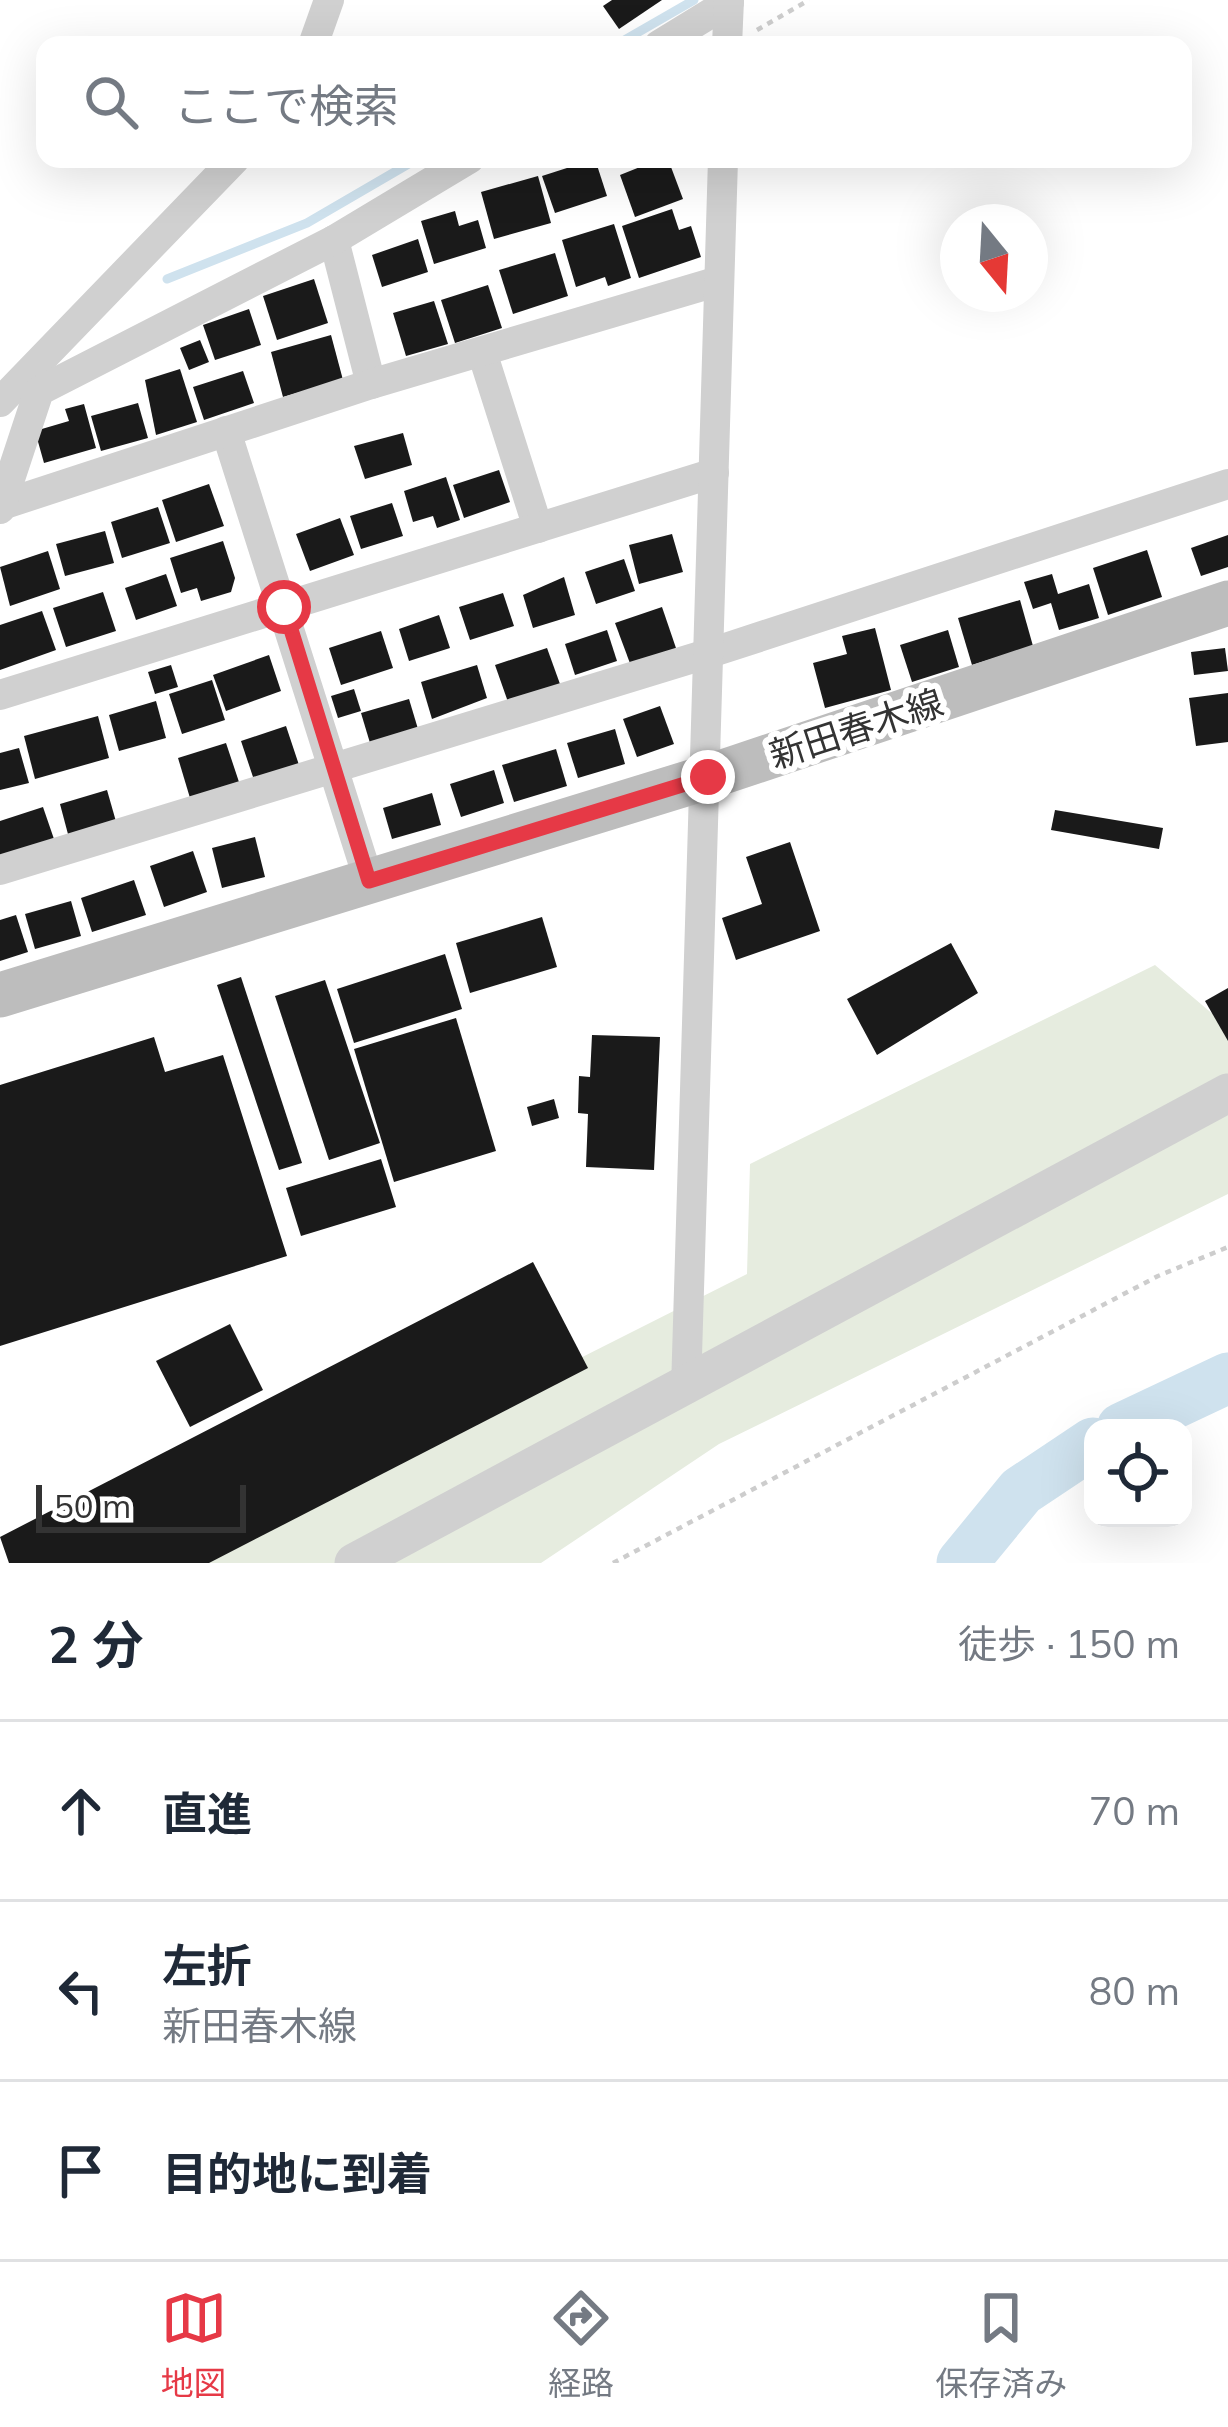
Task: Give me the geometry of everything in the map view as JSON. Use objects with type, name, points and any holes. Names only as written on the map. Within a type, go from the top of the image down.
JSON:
[{"type":"main road","name":"新田春木線","points":[[0,995],[708,777],[1228,603]]},
{"type":"street","points":[[316,36],[329,0]]},
{"type":"street","points":[[673,36],[729,1],[739,36]]},
{"type":"street","points":[[0,402],[226,168]]},
{"type":"street","points":[[1,507],[39,391],[334,240],[454,168]]},
{"type":"street","points":[[686,1389],[708,777],[723,168]]},
{"type":"street","points":[[334,240],[371,384]]},
{"type":"street","points":[[1,507],[371,384],[718,281]]},
{"type":"street","points":[[482,352],[538,528]]},
{"type":"street","points":[[0,416],[16,467]]},
{"type":"street","points":[[226,430],[369,881]]},
{"type":"street","points":[[0,695],[714,472]]},
{"type":"street","points":[[0,870],[710,653],[1228,484]]},
{"type":"street","points":[[354,1563],[686,1389],[1228,1093]]},
{"type":"path","points":[[745,36],[809,0]]},
{"type":"path","points":[[613,1563],[1158,1276],[1228,1247]]},
{"type":"shaded area","points":[[1155,965],[1228,1027],[1228,1194],[719,1444],[541,1563],[174,1563],[747,1274],[750,1164]]},
{"type":"building","points":[[612,0],[662,0],[619,29],[603,6]]},
{"type":"building","points":[[567,168],[598,168],[607,196],[555,213],[542,176]]},
{"type":"building","points":[[638,168],[671,168],[683,199],[635,217],[620,175]]},
{"type":"building","points":[[538,176],[551,223],[494,239],[481,192]]},
{"type":"building","points":[[672,209],[679,230],[691,226],[701,257],[639,278],[622,226]]},
{"type":"building","points":[[455,211],[459,226],[478,220],[486,248],[434,264],[421,221]]},
{"type":"building","points":[[614,224],[631,278],[608,286],[605,277],[576,287],[562,240]]},
{"type":"building","points":[[418,239],[428,272],[382,287],[372,255]]},
{"type":"building","points":[[555,253],[568,296],[513,314],[499,270]]},
{"type":"building","points":[[314,279],[328,323],[277,340],[263,296]]},
{"type":"building","points":[[488,285],[502,328],[455,343],[441,300]]},
{"type":"building","points":[[434,301],[448,344],[406,356],[393,313]]},
{"type":"building","points":[[249,309],[261,345],[215,360],[203,325]]},
{"type":"building","points":[[331,335],[343,380],[283,397],[271,352]]},
{"type":"building","points":[[200,340],[209,362],[189,370],[180,348]]},
{"type":"building","points":[[180,369],[197,422],[156,435],[145,380]]},
{"type":"building","points":[[243,371],[254,403],[204,420],[193,387]]},
{"type":"building","points":[[138,403],[148,438],[101,451],[91,416]]},
{"type":"building","points":[[84,404],[96,448],[44,463],[35,431],[69,421],[65,409]]},
{"type":"building","points":[[403,433],[412,465],[365,479],[354,446]]},
{"type":"building","points":[[499,470],[510,502],[464,518],[453,485]]},
{"type":"building","points":[[446,477],[460,520],[437,528],[433,516],[413,522],[404,491]]},
{"type":"building","points":[[209,484],[224,526],[176,542],[162,500]]},
{"type":"building","points":[[392,503],[403,536],[361,549],[350,516]]},
{"type":"building","points":[[158,507],[170,543],[122,558],[111,522]]},
{"type":"building","points":[[340,518],[354,555],[310,571],[296,534]]},
{"type":"building","points":[[105,531],[114,563],[65,576],[56,544]]},
{"type":"building","points":[[672,534],[683,572],[639,584],[629,545]]},
{"type":"building","points":[[1228,535],[1228,567],[1201,576],[1191,548]]},
{"type":"building","points":[[223,541],[235,578],[231,592],[201,601],[197,588],[181,593],[170,558]]},
{"type":"building","points":[[1147,550],[1162,597],[1108,615],[1093,568]]},
{"type":"building","points":[[48,551],[60,589],[10,606],[0,567]]},
{"type":"building","points":[[624,559],[635,591],[596,604],[585,572]]},
{"type":"building","points":[[166,574],[177,606],[136,620],[125,588]]},
{"type":"building","points":[[1052,574],[1058,594],[1089,584],[1099,618],[1059,630],[1051,603],[1033,609],[1024,582]]},
{"type":"building","points":[[564,577],[575,615],[533,628],[523,595]]},
{"type":"building","points":[[103,592],[116,631],[66,647],[53,608]]},
{"type":"building","points":[[503,593],[514,626],[470,640],[459,607]]},
{"type":"building","points":[[1020,600],[1033,646],[972,665],[958,618]]},
{"type":"building","points":[[662,607],[677,651],[631,666],[615,623]]},
{"type":"building","points":[[42,611],[56,650],[0,670],[0,625]]},
{"type":"building","points":[[439,615],[450,648],[409,661],[399,629]]},
{"type":"building","points":[[875,628],[891,690],[825,708],[813,663],[847,654],[842,636]]},
{"type":"building","points":[[607,630],[617,661],[575,675],[565,644]]},
{"type":"building","points":[[948,630],[959,667],[912,682],[900,645]]},
{"type":"building","points":[[381,631],[393,668],[341,685],[329,648]]},
{"type":"building","points":[[547,648],[560,684],[508,702],[495,665]]},
{"type":"building","points":[[1225,648],[1228,671],[1194,675],[1191,652]]},
{"type":"building","points":[[269,655],[281,691],[226,711],[213,675]]},
{"type":"building","points":[[171,665],[178,687],[155,694],[148,672]]},
{"type":"building","points":[[477,665],[487,698],[432,719],[421,682]]},
{"type":"building","points":[[212,680],[225,720],[182,734],[169,694]]},
{"type":"building","points":[[354,689],[361,711],[338,718],[331,696]]},
{"type":"building","points":[[1228,693],[1228,742],[1196,746],[1189,698]]},
{"type":"building","points":[[409,699],[418,729],[370,743],[361,713]]},
{"type":"building","points":[[156,701],[166,738],[119,751],[109,715]]},
{"type":"building","points":[[660,706],[674,744],[637,757],[623,719]]},
{"type":"building","points":[[98,716],[109,758],[35,779],[24,736]]},
{"type":"building","points":[[286,726],[299,765],[254,780],[241,741]]},
{"type":"building","points":[[615,729],[625,764],[578,778],[567,743]]},
{"type":"building","points":[[226,743],[239,782],[190,798],[178,758]]},
{"type":"building","points":[[19,748],[29,783],[0,790],[0,753]]},
{"type":"building","points":[[556,749],[567,786],[514,802],[502,765]]},
{"type":"building","points":[[494,770],[504,803],[461,817],[450,784]]},
{"type":"building","points":[[107,790],[117,825],[69,838],[60,804]]},
{"type":"building","points":[[432,793],[441,825],[392,839],[383,808]]},
{"type":"building","points":[[43,807],[55,842],[0,860],[0,821]]},
{"type":"building","points":[[1055,810],[1163,828],[1159,849],[1051,830]]},
{"type":"building","points":[[255,837],[265,877],[222,888],[212,848]]},
{"type":"building","points":[[790,842],[820,931],[736,960],[722,918],[762,904],[746,857]]},
{"type":"building","points":[[193,851],[207,892],[164,907],[150,866]]},
{"type":"building","points":[[134,880],[146,915],[92,932],[81,898]]},
{"type":"building","points":[[71,901],[81,936],[35,949],[25,914]]},
{"type":"building","points":[[16,915],[28,952],[0,961],[0,920]]},
{"type":"building","points":[[542,917],[557,967],[470,993],[456,943]]},
{"type":"building","points":[[951,943],[978,993],[877,1055],[847,999]]},
{"type":"building","points":[[445,954],[462,1009],[354,1043],[337,989]]},
{"type":"building","points":[[241,977],[302,1163],[279,1170],[217,985]]},
{"type":"building","points":[[325,980],[380,1143],[329,1160],[275,996]]},
{"type":"building","points":[[1228,988],[1228,1041],[1205,1001]]},
{"type":"building","points":[[456,1018],[496,1151],[394,1182],[354,1049]]},
{"type":"building","points":[[592,1035],[660,1037],[654,1170],[586,1167],[588,1114],[578,1113],[579,1076],[590,1077]]},
{"type":"building","points":[[154,1037],[165,1072],[223,1055],[287,1256],[0,1346],[0,1085]]},
{"type":"building","points":[[554,1099],[559,1118],[532,1126],[527,1107]]},
{"type":"building","points":[[381,1159],[396,1207],[301,1236],[286,1188]]},
{"type":"building","points":[[533,1262],[588,1368],[209,1563],[9,1563],[0,1537]]},
{"type":"building","points":[[230,1324],[263,1390],[190,1427],[156,1361]]},
{"type":"waterway","points":[[632,36],[694,0]]},
{"type":"waterway","points":[[167,279],[307,223],[402,168]]},
{"type":"waterway","points":[[1141,1419],[1228,1378]]},
{"type":"waterway","points":[[962,1563],[1021,1491],[1084,1449]]},
{"type":"route","points":[[284,607],[369,881],[708,777]]}]
